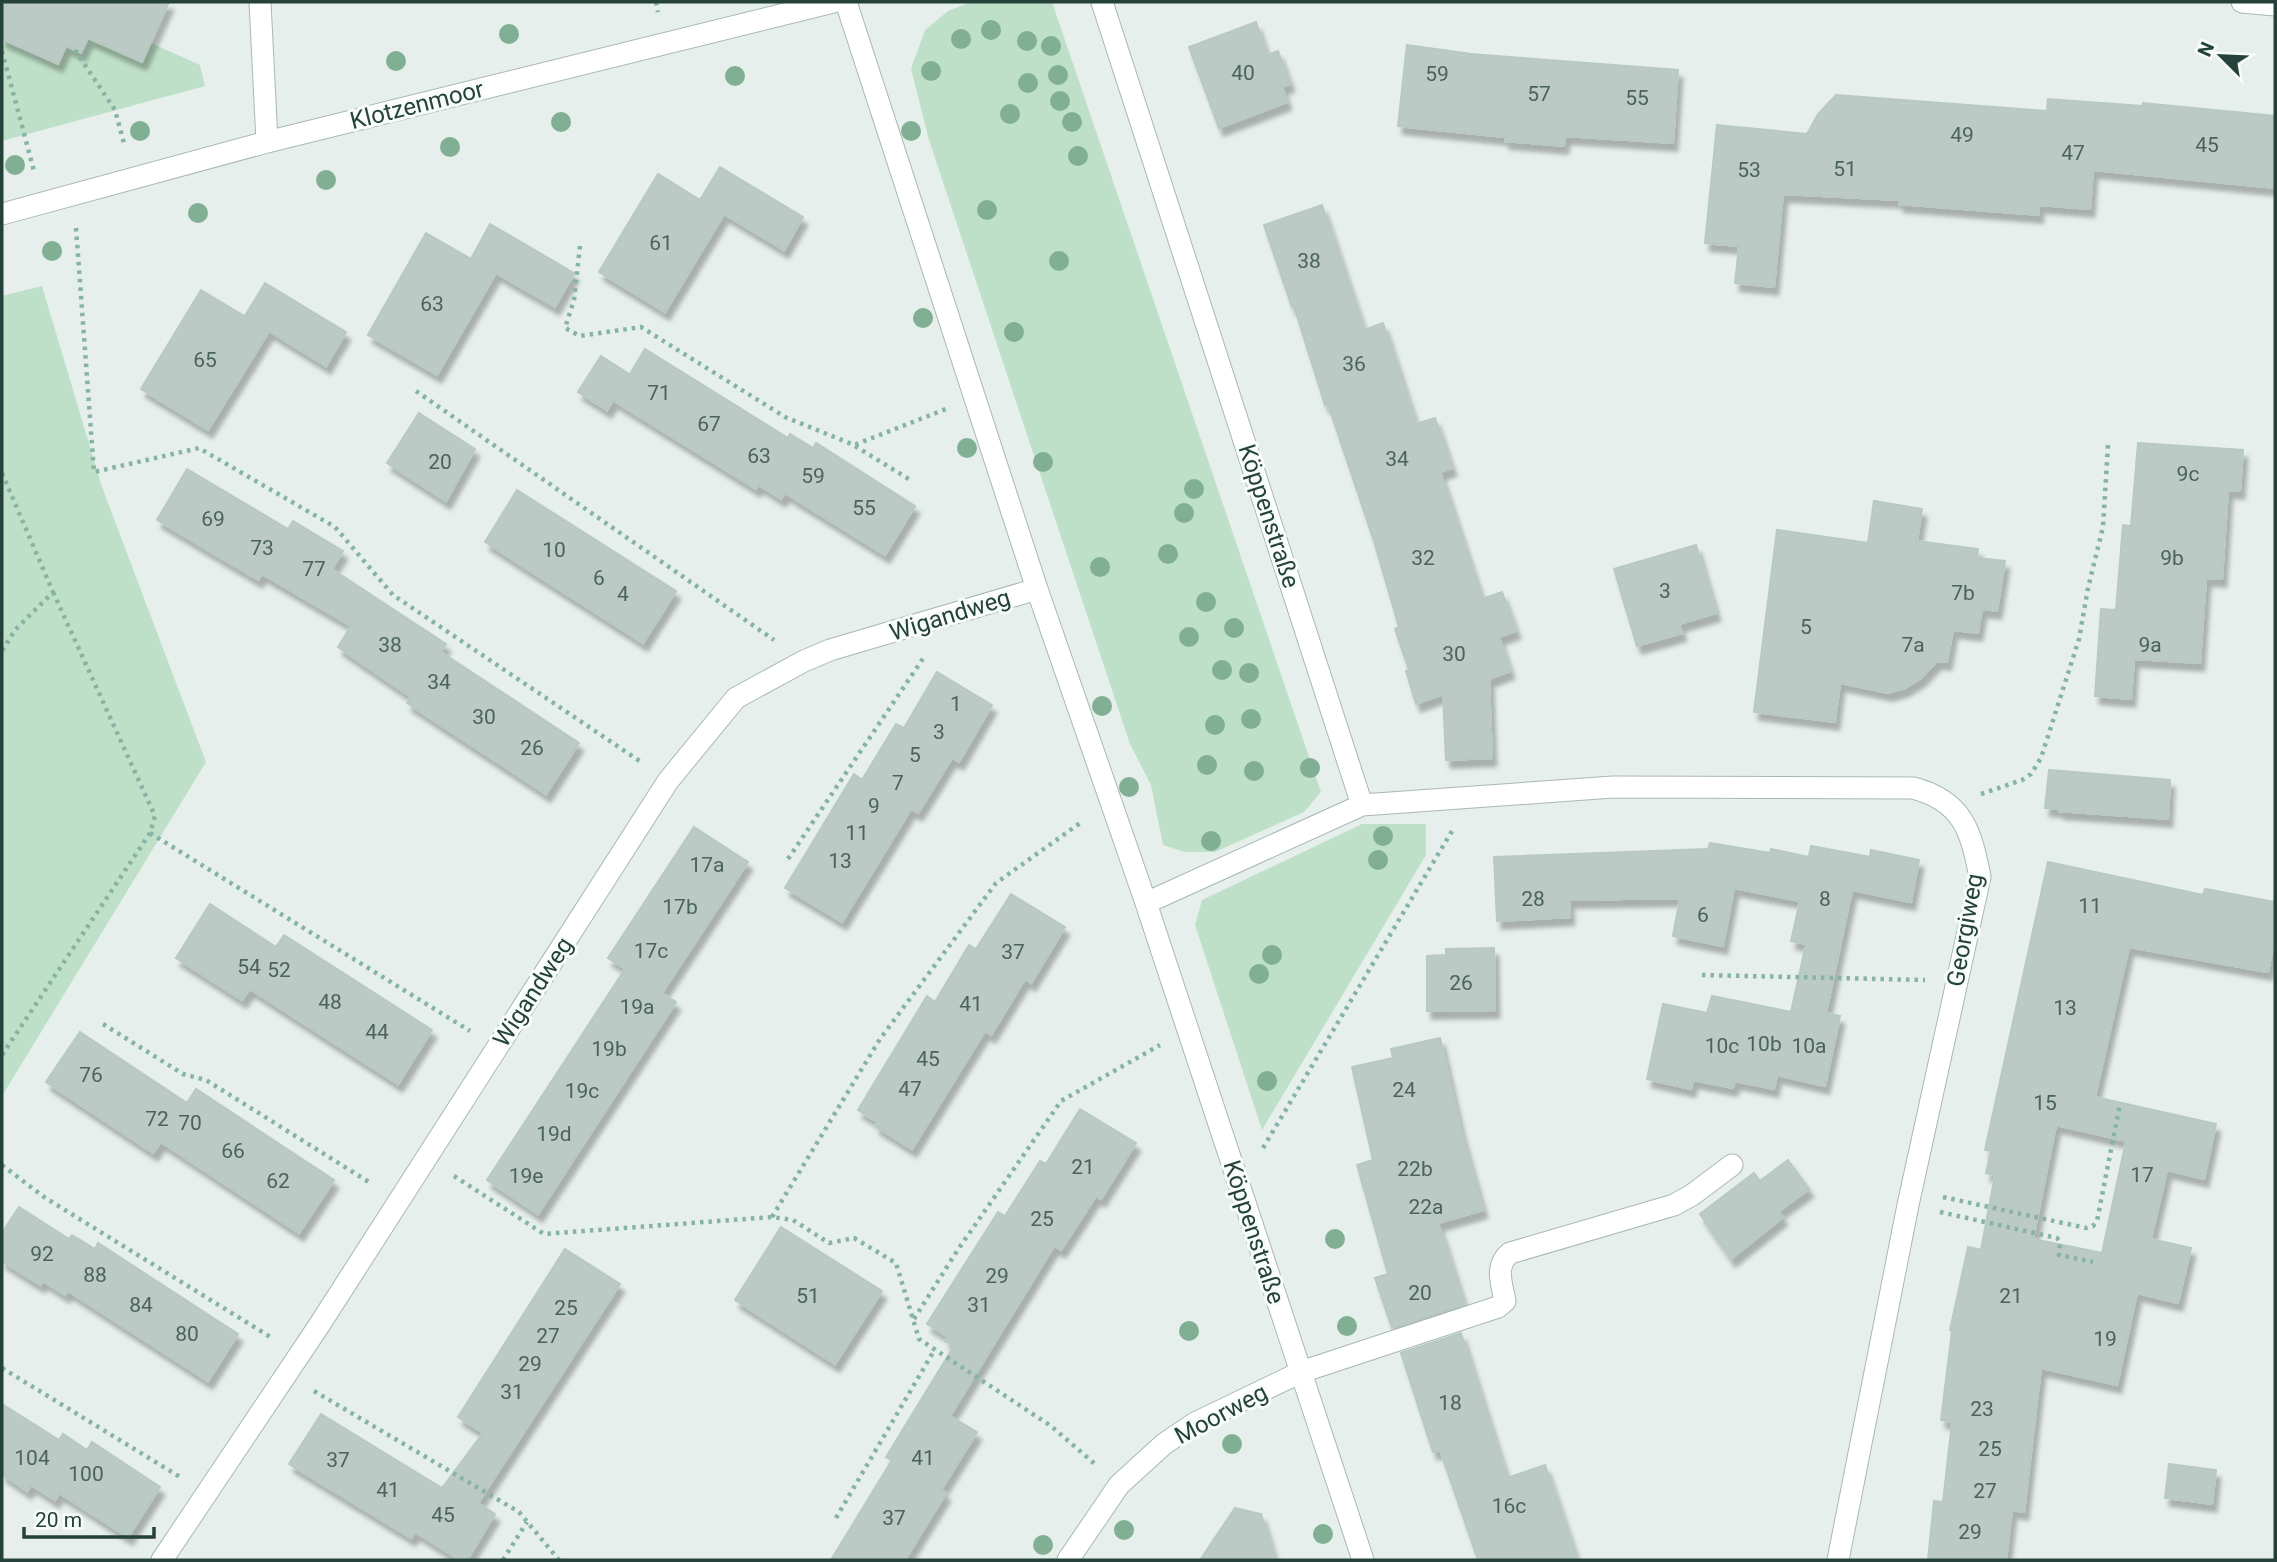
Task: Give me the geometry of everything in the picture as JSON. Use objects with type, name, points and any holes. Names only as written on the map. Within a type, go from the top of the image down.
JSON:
[{"type":"street","points":[[260,2],[267,142]]},
{"type":"street","name":"Klotzenmoor","points":[[2,214],[267,142],[833,2]]},
{"type":"street","name":"Köppenstraße","points":[[846,2],[1037,589],[1146,903],[1363,1560]]},
{"type":"street","name":"Köppenstraße","points":[[1102,2],[1362,805]]},
{"type":"street","points":[[2242,2],[2275,5]]},
{"type":"street","name":"Wigandweg","points":[[162,1560],[299,1355],[668,781],[736,698],[830,650],[1037,589]]},
{"type":"street","name":"Georgiweg","points":[[1362,805],[1613,787],[1913,788],[1929,792],[1949,805],[1966,824],[1974,843],[1980,877],[1910,1198],[1838,1560]]},
{"type":"street","points":[[1146,903],[1362,805]]},
{"type":"street","name":"Moorweg","points":[[1068,1560],[1119,1485],[1164,1444],[1195,1423],[1301,1372],[1498,1307],[1506,1301],[1499,1269],[1503,1259],[1510,1254],[1674,1205],[1692,1195],[1732,1164]]},
{"type":"path","points":[[75,50],[115,110],[134,179]]},
{"type":"path","points":[[2,51],[42,204]]},
{"type":"path","points":[[74,196],[94,472],[200,448],[335,527],[393,595],[668,781]]},
{"type":"path","points":[[580,246],[574,300],[565,328],[580,336],[641,327],[785,417],[854,445],[912,481]]},
{"type":"path","points":[[416,391],[804,661]]},
{"type":"path","points":[[854,445],[975,398]]},
{"type":"path","points":[[1949,805],[2022,780],[2031,774],[2040,758],[2079,639],[2103,527],[2108,445]]},
{"type":"path","points":[[2,473],[155,816],[149,833],[2,1055]]},
{"type":"path","points":[[2,650],[15,629],[53,592]]},
{"type":"path","points":[[788,859],[953,615]]},
{"type":"path","points":[[1239,1188],[1472,797]]},
{"type":"path","points":[[772,1217],[880,1039],[996,883],[1110,802]]},
{"type":"path","points":[[149,833],[497,1047]]},
{"type":"path","points":[[1702,975],[1957,981]]},
{"type":"path","points":[[103,1024],[183,1074],[206,1080],[398,1201]]},
{"type":"path","points":[[913,1320],[957,1251],[1061,1101],[1188,1030]]},
{"type":"path","points":[[1910,1198],[2085,1228],[2093,1226],[2120,1104]]},
{"type":"path","points":[[426,1158],[544,1234],[772,1217],[793,1220],[829,1243],[853,1238],[896,1263],[919,1339],[1051,1426],[1119,1485]]},
{"type":"path","points":[[2,1165],[44,1196],[299,1355]]},
{"type":"path","points":[[1910,1198],[2057,1238],[2060,1242],[2059,1255],[2093,1262]]},
{"type":"path","points":[[836,1518],[935,1349]]},
{"type":"path","points":[[2,1368],[207,1493]]},
{"type":"path","points":[[286,1375],[519,1512],[559,1560]]},
{"type":"path","points":[[503,1560],[527,1522]]},
{"type":"green space","points":[[971,2],[1052,2],[1321,792],[1304,812],[1215,852],[1185,852],[1163,845],[1151,785],[1130,744],[929,140],[911,69],[925,30],[948,11]]},
{"type":"green space","points":[[88,38],[142,62],[151,43],[200,65],[205,86],[2,141],[2,47],[5,40],[58,64],[66,46]]},
{"type":"green space","points":[[42,286],[102,487],[206,762],[2,1096],[2,296]]},
{"type":"green space","points":[[1362,824],[1426,824],[1426,855],[1262,1130],[1195,925],[1202,900]]},
{"type":"building","points":[[2,2],[169,2],[142,62],[88,38],[81,53],[66,46],[58,64],[2,39]]},
{"type":"building","points":[[1256,22],[1267,55],[1278,51],[1290,84],[1282,87],[1287,102],[1219,128],[1189,47]]},
{"type":"building","points":[[1407,45],[1471,54],[1678,70],[1673,143],[1565,136],[1564,146],[1398,126]]},
{"type":"building","points":[[1836,95],[2047,111],[2048,99],[2143,106],[2143,103],[2275,116],[2275,188],[2093,170],[2090,209],[2039,205],[2039,215],[1899,204],[1899,200],[1783,194],[1774,287],[1735,283],[1739,246],[1705,243],[1717,125],[1807,134],[1818,114]]},
{"type":"building","points":[[720,167],[803,217],[784,250],[724,214],[665,312],[599,272],[658,174],[700,200]]},
{"type":"building","points":[[1322,205],[1364,330],[1383,323],[1416,424],[1435,418],[1452,468],[1440,472],[1482,599],[1502,592],[1516,631],[1499,637],[1510,671],[1489,679],[1492,758],[1446,760],[1443,694],[1416,704],[1406,671],[1409,670],[1395,629],[1399,627],[1374,541],[1264,225]]},
{"type":"building","points":[[490,224],[574,273],[555,307],[496,273],[437,375],[368,335],[426,233],[471,259]]},
{"type":"building","points":[[265,283],[346,332],[326,366],[245,316]]},
{"type":"building","points":[[201,290],[269,331],[208,430],[141,389]]},
{"type":"building","points":[[645,349],[788,438],[790,434],[813,448],[816,443],[915,506],[885,555],[785,493],[781,499],[759,485],[756,489],[614,401]]},
{"type":"building","points":[[601,356],[629,374],[607,410],[578,392]]},
{"type":"building","points":[[419,413],[475,449],[446,501],[387,463]]},
{"type":"building","points":[[2138,443],[2243,450],[2240,491],[2228,490],[2222,579],[2206,578],[2200,663],[2134,659],[2131,699],[2095,696],[2101,609],[2116,610],[2123,525],[2131,526]]},
{"type":"building","points":[[187,469],[288,529],[293,521],[343,551],[332,569],[446,644],[441,652],[579,743],[546,794],[407,703],[411,697],[338,647],[351,626],[262,574],[258,580],[157,520]]},
{"type":"building","points":[[517,490],[676,591],[643,643],[485,542]]},
{"type":"building","points":[[1874,501],[1922,509],[1917,541],[1978,549],[1977,558],[2005,561],[1997,611],[1982,609],[1978,633],[1953,630],[1947,662],[1937,661],[1921,678],[1905,688],[1888,693],[1840,683],[1835,722],[1754,712],[1777,530],[1868,543]]},
{"type":"building","points":[[1696,545],[1716,613],[1679,624],[1682,633],[1637,646],[1614,569]]},
{"type":"building","points":[[937,672],[992,705],[959,762],[952,758],[918,813],[911,809],[842,922],[785,888],[854,774],[862,780],[896,724],[904,728]]},
{"type":"building","points":[[2049,770],[2170,780],[2168,819],[2045,808]]},
{"type":"building","points":[[694,827],[748,862],[662,993],[676,1002],[538,1214],[487,1180],[625,969],[608,958]]},
{"type":"building","points":[[1710,843],[1770,853],[1771,849],[1809,857],[1811,846],[1870,857],[1871,850],[1919,860],[1911,902],[1852,890],[1826,1013],[1840,1016],[1825,1086],[1777,1075],[1774,1089],[1735,1081],[1733,1088],[1693,1080],[1691,1089],[1647,1079],[1663,1004],[1707,1013],[1712,996],[1791,1012],[1806,944],[1791,941],[1800,901],[1734,888],[1723,946],[1673,936],[1680,898],[1569,900],[1570,917],[1497,921],[1494,857],[1708,849]]},
{"type":"building","points":[[2048,862],[2203,895],[2205,889],[2275,902],[2275,936],[2268,972],[2129,947],[2095,1097],[2216,1124],[2204,1179],[2167,1170],[2151,1239],[2191,1248],[2178,1303],[2137,1293],[2117,1385],[2041,1368],[2024,1512],[2012,1510],[2006,1560],[1928,1560],[1934,1501],[1943,1502],[1952,1422],[1941,1420],[1950,1330],[1968,1247],[1981,1250],[1995,1175],[1986,1173],[1991,1151],[1985,1150]],"holes":[[[2056,1125],[2126,1141],[2102,1253],[2033,1239]]]},
{"type":"building","points":[[1011,894],[1065,927],[1031,983],[1025,979],[991,1035],[985,1031],[912,1149],[875,1126],[877,1122],[858,1110],[927,996],[935,1002],[969,945],[976,949]]},
{"type":"building","points":[[210,904],[276,947],[284,935],[432,1030],[398,1084],[250,989],[242,1000],[176,958]]},
{"type":"building","points":[[1494,948],[1495,1010],[1427,1011],[1427,956],[1446,955],[1446,949]]},
{"type":"building","points":[[80,1032],[187,1103],[196,1089],[334,1180],[299,1233],[161,1142],[153,1153],[46,1082]]},
{"type":"building","points":[[1440,1038],[1461,1132],[1483,1210],[1438,1223],[1464,1304],[1392,1328],[1375,1278],[1388,1274],[1357,1165],[1373,1160],[1352,1067],[1393,1058],[1391,1049]]},
{"type":"building","points":[[1080,1109],[1136,1143],[1101,1199],[1096,1196],[1061,1250],[1054,1246],[950,1416],[977,1432],[941,1490],[946,1493],[905,1560],[831,1560],[892,1460],[886,1457],[954,1346],[945,1341],[948,1337],[927,1324],[998,1212],[1005,1216],[1040,1161],[1046,1164]]},
{"type":"building","points":[[1788,1160],[1809,1189],[1778,1212],[1783,1217],[1731,1259],[1700,1214],[1754,1173],[1760,1181]]},
{"type":"building","points":[[19,1207],[69,1239],[72,1235],[95,1249],[98,1243],[238,1334],[208,1381],[68,1291],[65,1295],[43,1281],[40,1285],[2,1261],[2,1233]]},
{"type":"building","points":[[781,1227],[882,1291],[835,1364],[735,1300]]},
{"type":"building","points":[[565,1249],[620,1284],[478,1503],[495,1514],[467,1560],[460,1560],[415,1532],[411,1538],[289,1464],[321,1414],[442,1488],[483,1433],[458,1417]]},
{"type":"building","points":[[1461,1333],[1507,1478],[1545,1465],[1577,1560],[1478,1560],[1440,1450],[1433,1452],[1401,1353]]},
{"type":"building","points":[[2,1404],[59,1440],[63,1434],[87,1450],[92,1442],[160,1487],[128,1537],[59,1493],[55,1500],[31,1485],[27,1491],[2,1474]]},
{"type":"building","points":[[2169,1464],[2216,1470],[2212,1504],[2165,1498]]},
{"type":"building","points":[[1235,1508],[1261,1514],[1275,1560],[1200,1560]]}]
